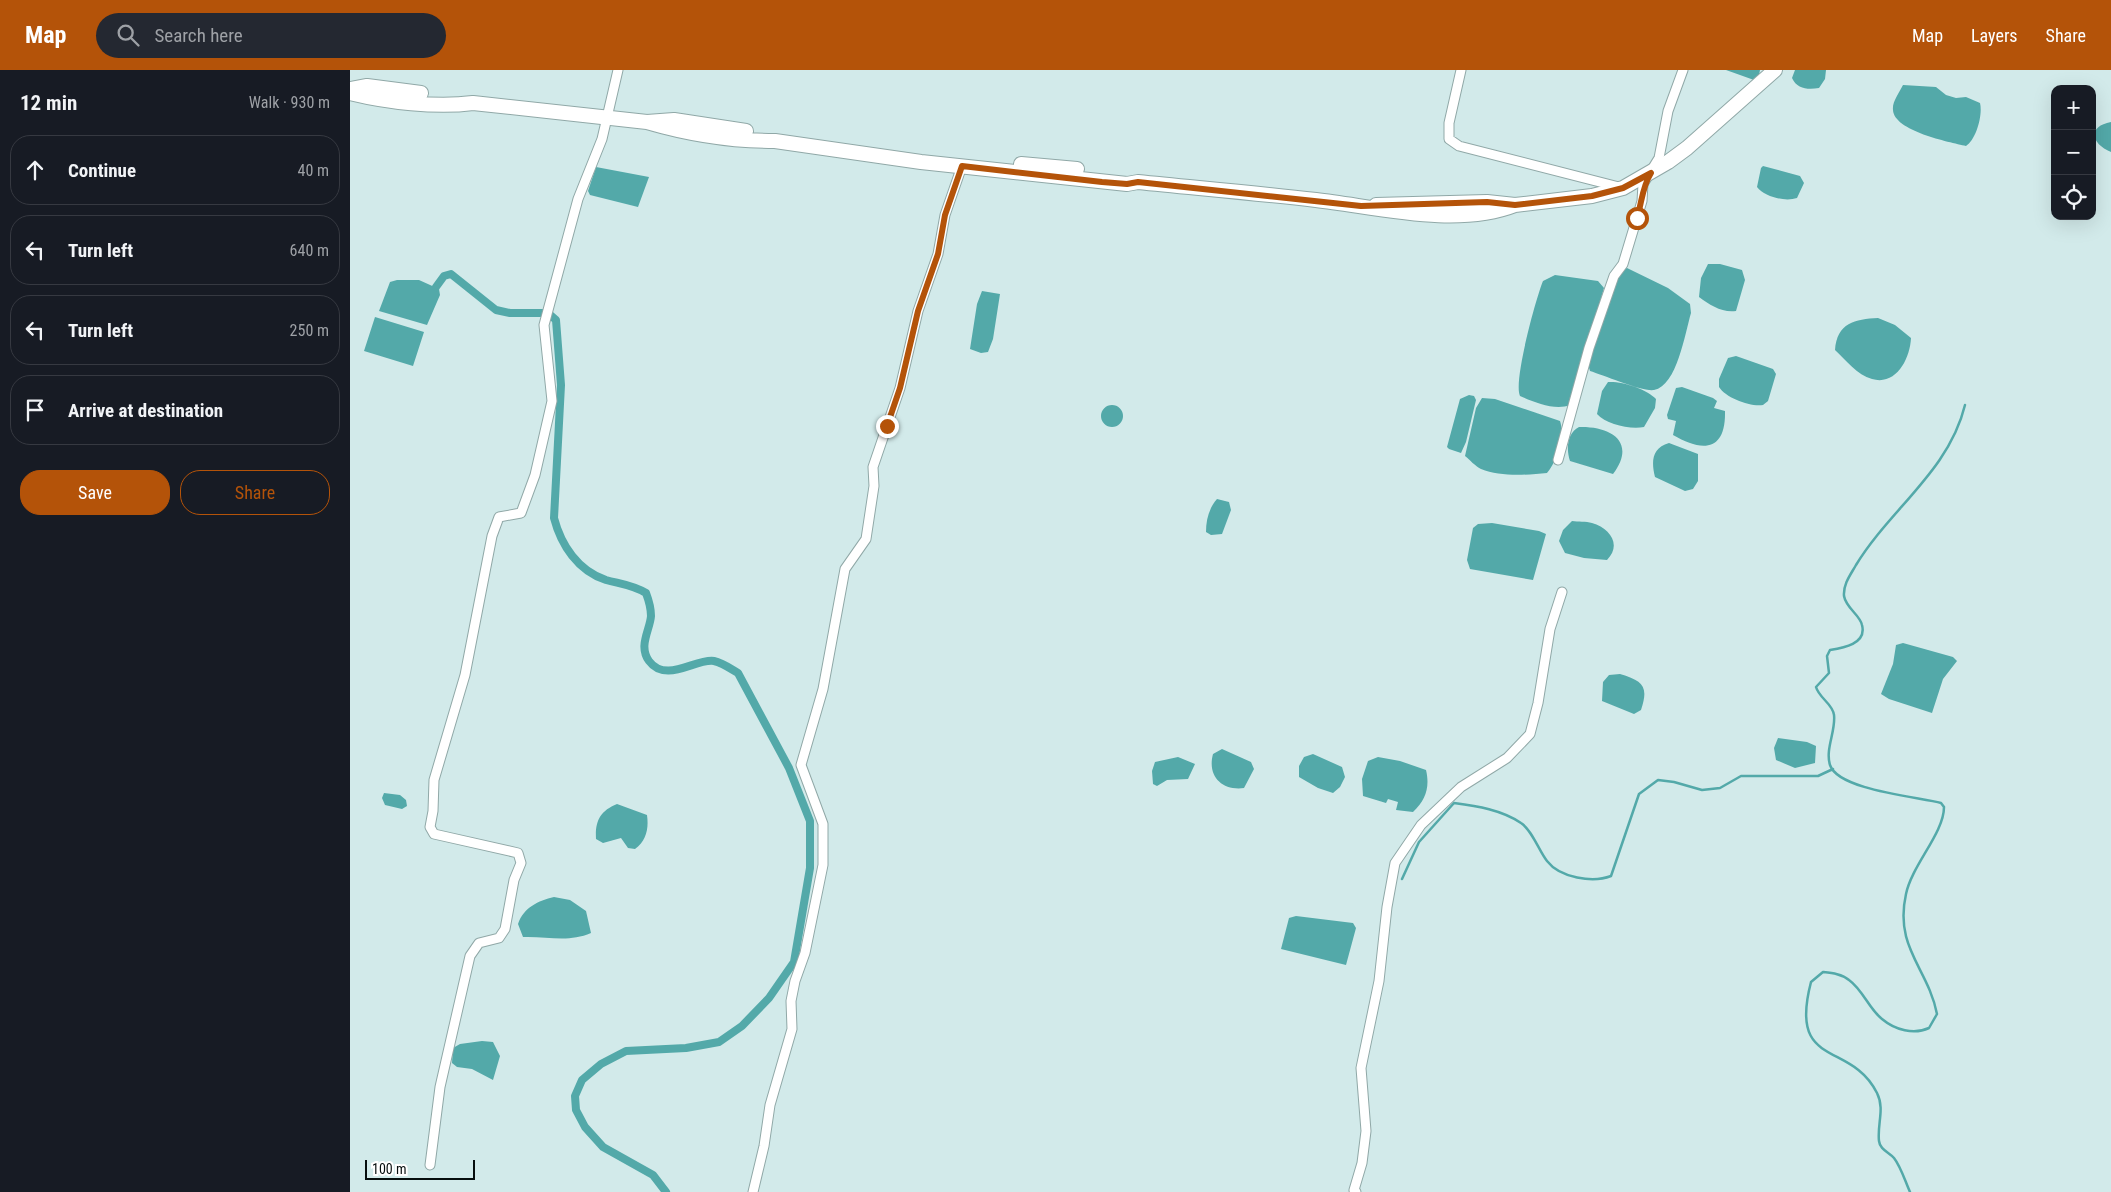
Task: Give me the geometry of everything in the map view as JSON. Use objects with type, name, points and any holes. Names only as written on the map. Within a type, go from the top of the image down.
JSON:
[{"type":"main road","points":[[350,93],[366,97],[454,106],[473,104],[608,117],[647,122],[670,128],[738,139],[775,141],[962,166],[980,167],[1025,164],[1111,173],[1138,182],[1361,206],[1394,213],[1438,214],[1476,213],[1504,209],[1515,205],[1592,196],[1623,188],[1651,173],[1687,148],[1775,70]]},
{"type":"main road","points":[[350,89],[367,86],[448,95],[473,104]]},
{"type":"street","points":[[430,1165],[440,1087],[470,956],[479,942],[499,938],[505,928],[514,880],[521,863],[518,853],[434,834],[430,827],[434,811],[434,780],[465,675],[492,536],[499,517],[521,513],[535,475],[549,423],[552,402],[544,325],[550,297],[578,199],[602,139],[618,70]]},
{"type":"street","points":[[1462,70],[1450,123],[1449,139],[1459,146],[1623,188]]},
{"type":"street","points":[[1558,460],[1589,348],[1614,276],[1623,264],[1642,201],[1643,184],[1659,158],[1668,111],[1683,70]]},
{"type":"street","points":[[753,1192],[764,1146],[770,1105],[792,1029],[791,1001],[794,981],[805,953],[823,864],[823,824],[801,765],[823,689],[845,569],[866,539],[874,486],[873,467],[900,388],[918,311],[938,254],[945,215],[962,166]]},
{"type":"street","points":[[1354,1191],[1362,1163],[1366,1131],[1361,1068],[1379,981],[1387,907],[1395,863],[1421,825],[1461,786],[1507,758],[1530,734],[1538,703],[1550,629],[1562,592]]},
{"type":"water","points":[[1726,70],[1760,70],[1759,75],[1754,80]]},
{"type":"water","points":[[1795,70],[1826,70],[1825,79],[1819,88],[1803,88],[1794,82],[1792,78]]},
{"type":"water","points":[[1903,85],[1936,87],[1946,95],[1956,98],[1966,97],[1980,103],[1978,127],[1970,143],[1966,146],[1936,138],[1912,130],[1902,124],[1896,117],[1893,107]]},
{"type":"water","points":[[2111,122],[2111,152],[2099,145],[2096,140],[2096,131],[2103,124]]},
{"type":"water","points":[[1763,166],[1800,176],[1804,183],[1797,198],[1776,198],[1761,191],[1757,187]]},
{"type":"water","points":[[596,167],[649,177],[638,207],[590,195],[588,191]]},
{"type":"water","points":[[1708,264],[1720,264],[1742,270],[1745,280],[1736,311],[1721,310],[1699,297],[1701,278]]},
{"type":"water","points":[[1627,268],[1668,288],[1690,304],[1691,313],[1679,358],[1669,379],[1662,386],[1654,390],[1632,386],[1590,371],[1587,361],[1609,295],[1621,270]]},
{"type":"water","points":[[1555,275],[1598,281],[1604,288],[1570,405],[1564,407],[1545,405],[1520,396],[1519,388],[1522,358],[1540,290],[1543,281]]},
{"type":"water","points":[[397,280],[419,280],[439,289],[440,295],[427,325],[379,311],[390,282]]},
{"type":"water","points":[[982,291],[1000,294],[993,339],[988,352],[981,353],[970,349],[977,304]]},
{"type":"water","points":[[375,317],[424,332],[413,366],[364,351]]},
{"type":"water","points":[[1878,318],[1895,325],[1911,338],[1908,354],[1900,369],[1895,375],[1881,380],[1872,379],[1861,374],[1835,350],[1836,341],[1843,328],[1855,321]]},
{"type":"water","points":[[1736,356],[1773,369],[1776,374],[1768,401],[1763,405],[1752,405],[1739,401],[1727,395],[1719,387],[1719,379],[1728,358]]},
{"type":"water","points":[[1608,382],[1634,386],[1656,399],[1655,408],[1644,427],[1632,428],[1619,425],[1606,421],[1597,414],[1602,391]]},
{"type":"water","points":[[1682,387],[1713,398],[1717,401],[1714,408],[1725,411],[1721,434],[1717,441],[1710,445],[1694,444],[1673,435],[1676,421],[1668,419],[1667,415],[1676,388]]},
{"type":"water","points":[[1469,395],[1474,396],[1476,400],[1466,442],[1461,453],[1447,447],[1460,399]]},
{"type":"water","points":[[1482,398],[1495,399],[1560,421],[1561,441],[1554,462],[1547,473],[1522,475],[1488,472],[1475,465],[1465,456],[1476,408]]},
{"type":"water","points":[[1112,405],[1120,408],[1123,416],[1120,424],[1112,427],[1104,424],[1101,416],[1104,408]]},
{"type":"water","points":[[1579,427],[1601,429],[1617,438],[1621,445],[1622,453],[1620,463],[1613,474],[1570,461],[1568,442],[1572,433]]},
{"type":"water","points":[[1669,443],[1698,454],[1698,481],[1693,489],[1685,491],[1655,477],[1654,456],[1659,448]]},
{"type":"water","points":[[1217,499],[1229,502],[1231,510],[1222,534],[1211,535],[1206,532],[1207,523],[1210,510]]},
{"type":"water","points":[[1572,521],[1592,523],[1609,533],[1614,543],[1614,549],[1607,560],[1584,558],[1565,553],[1559,541],[1563,530]]},
{"type":"water","points":[[1492,523],[1539,531],[1546,534],[1533,580],[1470,569],[1467,560],[1473,528],[1478,524]]},
{"type":"water","points":[[1903,643],[1953,657],[1957,661],[1943,679],[1932,713],[1889,699],[1881,694],[1893,664],[1896,645]]},
{"type":"water","points":[[1620,674],[1639,682],[1644,690],[1641,710],[1634,714],[1602,701],[1603,682],[1609,675]]},
{"type":"water","points":[[1778,738],[1807,742],[1816,746],[1815,763],[1795,768],[1776,760],[1774,748]]},
{"type":"water","points":[[1222,749],[1251,762],[1254,769],[1244,788],[1229,787],[1214,775],[1212,769],[1213,754]]},
{"type":"water","points":[[1313,754],[1342,767],[1345,777],[1340,787],[1333,793],[1318,788],[1299,777],[1299,766],[1304,757]]},
{"type":"water","points":[[1178,757],[1195,764],[1188,779],[1167,780],[1157,786],[1153,784],[1152,771],[1155,762]]},
{"type":"water","points":[[1378,757],[1400,761],[1426,770],[1426,793],[1421,803],[1413,812],[1396,810],[1398,802],[1388,799],[1386,803],[1363,796],[1362,779],[1368,761]]},
{"type":"water","points":[[384,793],[400,795],[406,800],[407,806],[402,809],[385,805],[382,798]]},
{"type":"water","points":[[617,804],[647,815],[648,825],[646,834],[642,842],[635,849],[628,848],[621,838],[603,843],[596,839],[596,827],[600,817],[606,810]]},
{"type":"water","points":[[554,897],[570,900],[586,911],[591,933],[574,938],[523,937],[518,924],[524,913],[537,903]]},
{"type":"water","points":[[1296,916],[1353,923],[1356,928],[1346,965],[1281,949],[1289,918]]},
{"type":"water","points":[[482,1041],[493,1042],[500,1056],[493,1080],[472,1069],[457,1067],[452,1063],[453,1048],[460,1044]]},
{"type":"waterway","points":[[436,287],[444,276],[451,274],[496,310],[510,313],[548,313],[556,320],[561,385],[554,518],[561,538],[579,564],[596,576],[632,586],[646,593],[650,604],[651,616],[645,650],[649,661],[656,667],[672,670],[714,661],[738,673],[789,768],[810,821],[810,868],[794,962],[769,998],[742,1026],[719,1042],[686,1048],[626,1051],[601,1064],[582,1080],[575,1096],[576,1110],[585,1127],[603,1147],[653,1175],[666,1192]]},
{"type":"waterway","points":[[1910,1192],[1901,1170],[1892,1156],[1880,1144],[1881,1111],[1877,1093],[1866,1077],[1815,1042],[1808,1029],[1806,1010],[1811,982],[1823,972],[1837,974],[1854,984],[1877,1015],[1887,1023],[1899,1029],[1911,1031],[1929,1028],[1937,1014],[1927,983],[1908,944],[1904,913],[1909,883],[1934,838],[1943,817],[1944,807],[1941,803],[1863,786],[1847,781],[1836,774],[1830,765],[1829,759],[1834,715],[1816,687],[1829,673],[1827,656],[1830,650],[1853,644],[1858,641],[1863,631],[1861,621],[1845,600],[1846,583],[1870,545],[1917,489],[1946,450],[1957,429],[1965,405]]},
{"type":"waterway","points":[[1402,879],[1419,842],[1454,803],[1489,809],[1514,819],[1529,830],[1544,857],[1553,867],[1577,878],[1595,879],[1611,876],[1639,794],[1658,780],[1674,782],[1702,790],[1720,788],[1741,776],[1818,776],[1833,769]]},
{"type":"route","points":[[887,426],[900,388],[918,311],[938,254],[945,215],[955,181],[962,166],[980,167],[1012,173],[1127,184],[1138,182],[1361,206],[1487,202],[1504,202],[1515,205],[1592,196],[1623,188],[1651,173],[1643,184],[1642,201],[1637,218]]}]
